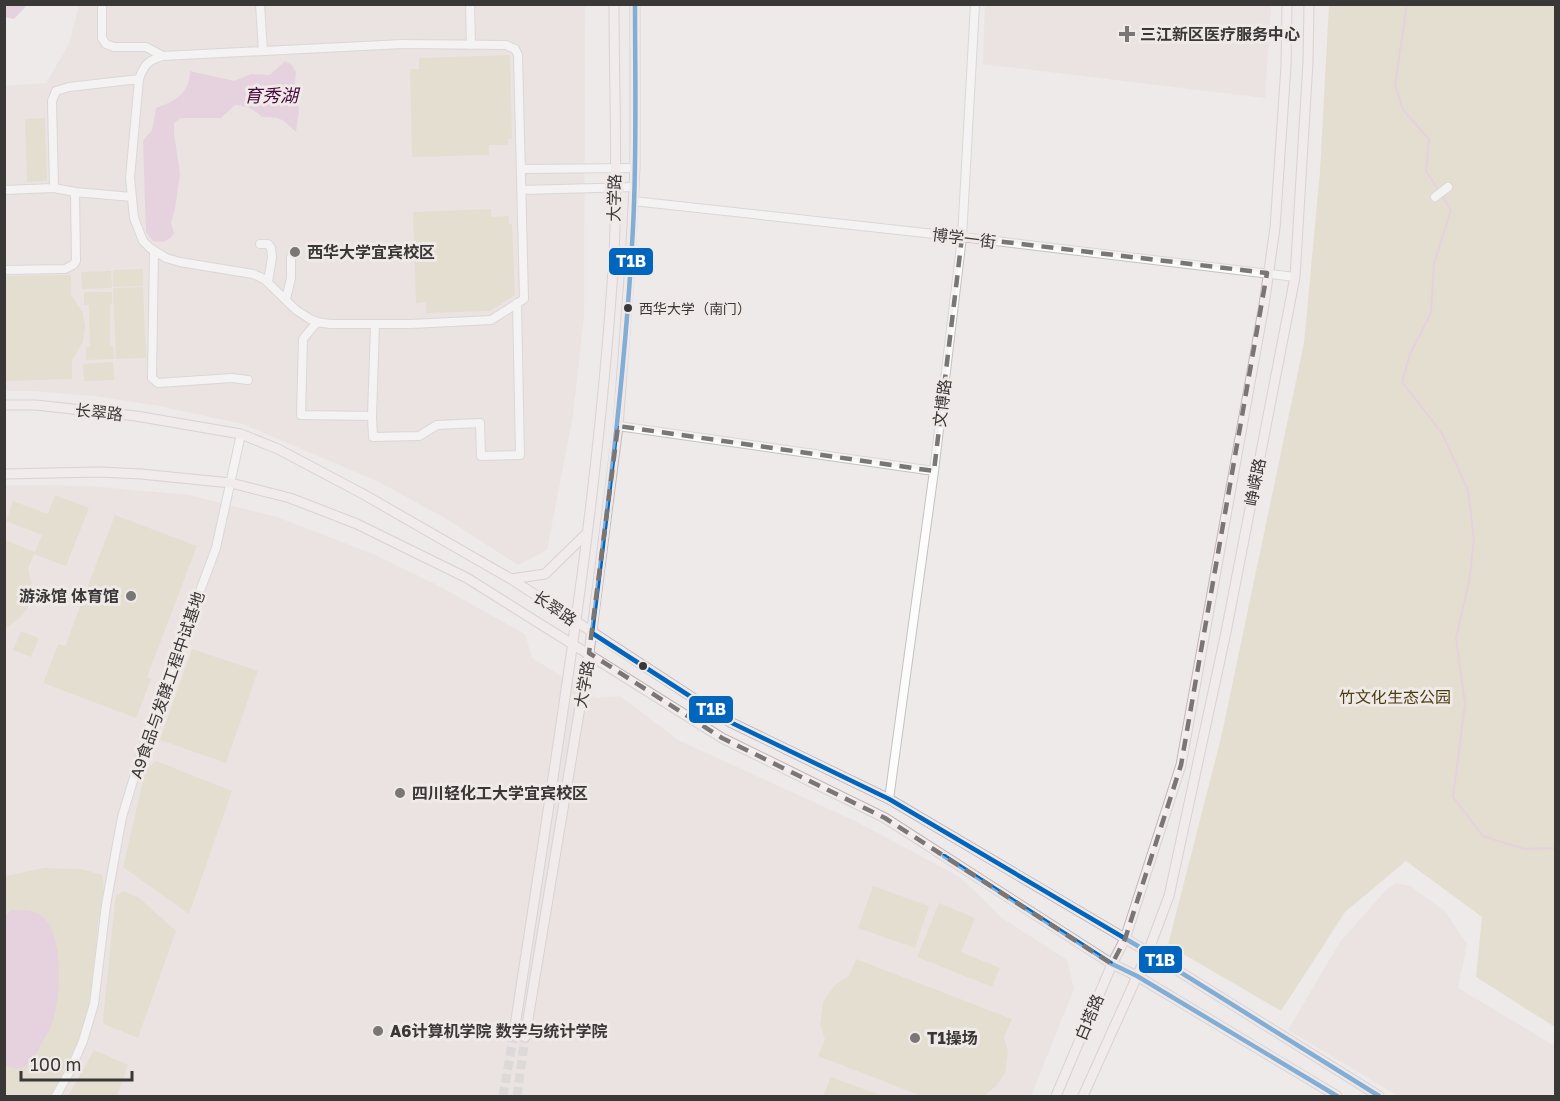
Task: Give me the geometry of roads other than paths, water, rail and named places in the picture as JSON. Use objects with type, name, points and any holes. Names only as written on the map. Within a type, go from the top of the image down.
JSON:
[{"type":"main road","name":"大学路","points":[[513,1033],[572,643],[600,422],[613,264],[614,4]]},
{"type":"main road","name":"大学路","points":[[525,1037],[589,653],[618,426],[635,168],[635,4]]},
{"type":"main road","name":"峥嵘路","points":[[1125,939],[1181,765],[1264,305],[1275,228],[1286,66],[1287,4]]},
{"type":"main road","name":"峥嵘路","points":[[1148,952],[1169,896],[1226,632],[1295,277],[1308,62],[1309,4]]},
{"type":"main road","name":"长翠路","points":[[4,405],[36,405],[136,416],[241,434],[278,449],[354,489],[512,579],[730,722],[889,799],[1148,952],[1379,1096]]},
{"type":"main road","name":"长翠路","points":[[4,474],[99,472],[231,483],[290,498],[357,524],[467,578],[722,738],[885,818],[1112,964],[1137,976],[1337,1096]]},
{"type":"main road","points":[[512,579],[545,574],[587,534]]},
{"type":"main road","name":"白塔路","points":[[1056,1096],[1112,964],[1125,939]]},
{"type":"main road","name":"白塔路","points":[[1083,1096],[1148,952]]},
{"type":"street","points":[[102,4],[102,38],[106,44],[114,47],[146,47],[163,56]]},
{"type":"street","points":[[261,4],[263,51]]},
{"type":"street","points":[[470,4],[471,45]]},
{"type":"street","name":"文博路","points":[[889,799],[934,471],[962,237],[975,4]]},
{"type":"street","points":[[403,44],[506,45],[515,49],[518,55],[524,299],[491,320],[375,325],[316,322],[296,310],[268,282],[253,274],[180,262],[166,258],[154,250],[143,241],[136,227],[130,178],[139,79],[143,67],[151,59],[163,56],[403,44]]},
{"type":"street","points":[[54,188],[52,101],[56,91],[69,87],[139,79]]},
{"type":"street","points":[[522,169],[635,168]]},
{"type":"street","points":[[522,190],[634,187]]},
{"type":"street","points":[[1435,197],[1448,187]]},
{"type":"street","points":[[4,190],[54,188],[132,197]]},
{"type":"street","points":[[4,270],[65,269],[73,265],[76,261],[75,192]]},
{"type":"street","name":"博学一街","points":[[633,201],[1295,277]]},
{"type":"street","points":[[260,244],[268,244],[272,252],[268,282]]},
{"type":"street","points":[[154,250],[152,378],[158,383],[232,378],[248,380]]},
{"type":"street","points":[[286,299],[291,278],[291,257]]},
{"type":"street","points":[[375,325],[373,437],[419,436],[437,426],[480,423],[481,456],[520,455],[517,303]]},
{"type":"street","points":[[316,322],[303,339],[301,415],[372,416]]},
{"type":"street","points":[[618,426],[934,471]]},
{"type":"street","name":"A9食品与发酵工程中试基地","points":[[56,1096],[83,1041],[94,1004],[111,873],[129,794],[150,725],[216,548],[241,434]]},
{"type":"water","points":[[4,5],[27,5],[14,19],[5,17]]},
{"type":"water","name":"育秀湖","points":[[285,61],[292,65],[296,72],[295,83],[299,112],[296,132],[281,120],[262,117],[250,108],[235,105],[221,118],[181,118],[174,123],[180,174],[171,223],[174,233],[165,241],[153,241],[146,232],[143,141],[152,130],[156,108],[180,96],[187,85],[190,71],[234,81],[251,74],[270,75]]},
{"type":"water","points":[[12,910],[32,911],[43,917],[55,938],[59,967],[57,998],[51,1026],[33,1059],[23,1068],[18,1069],[4,1065],[5,916]]},
{"type":"waterway","points":[[1407,4],[1395,85],[1403,110],[1429,139],[1426,171],[1439,191]]},
{"type":"waterway","points":[[1442,196],[1451,210],[1434,264],[1431,313],[1410,354],[1402,382],[1442,433],[1468,490],[1474,540],[1469,582],[1456,638],[1465,704],[1453,797],[1483,836],[1524,849],[1556,848]]},
{"type":"tunnel","points":[[503,1096],[514,1033]]},
{"type":"tunnel","points":[[517,1096],[525,1037]]},
{"type":"place","name":"三江新区医疗服务中心","points":[[1127,34]]},
{"type":"place","name":"西华大学宜宾校区","points":[[295,252]]},
{"type":"place","name":"西华大学（南门）","points":[[628,308]]},
{"type":"place","name":"游泳馆 体育馆","points":[[131,596]]},
{"type":"place","name":"四川轻化工大学宜宾校区","points":[[400,793]]},
{"type":"place","name":"A6计算机学院 数学与统计学院","points":[[378,1031]]},
{"type":"place","name":"T1操场","points":[[915,1038]]},
{"type":"park label","name":"竹文化生态公园","points":[[1395,697]]}]
